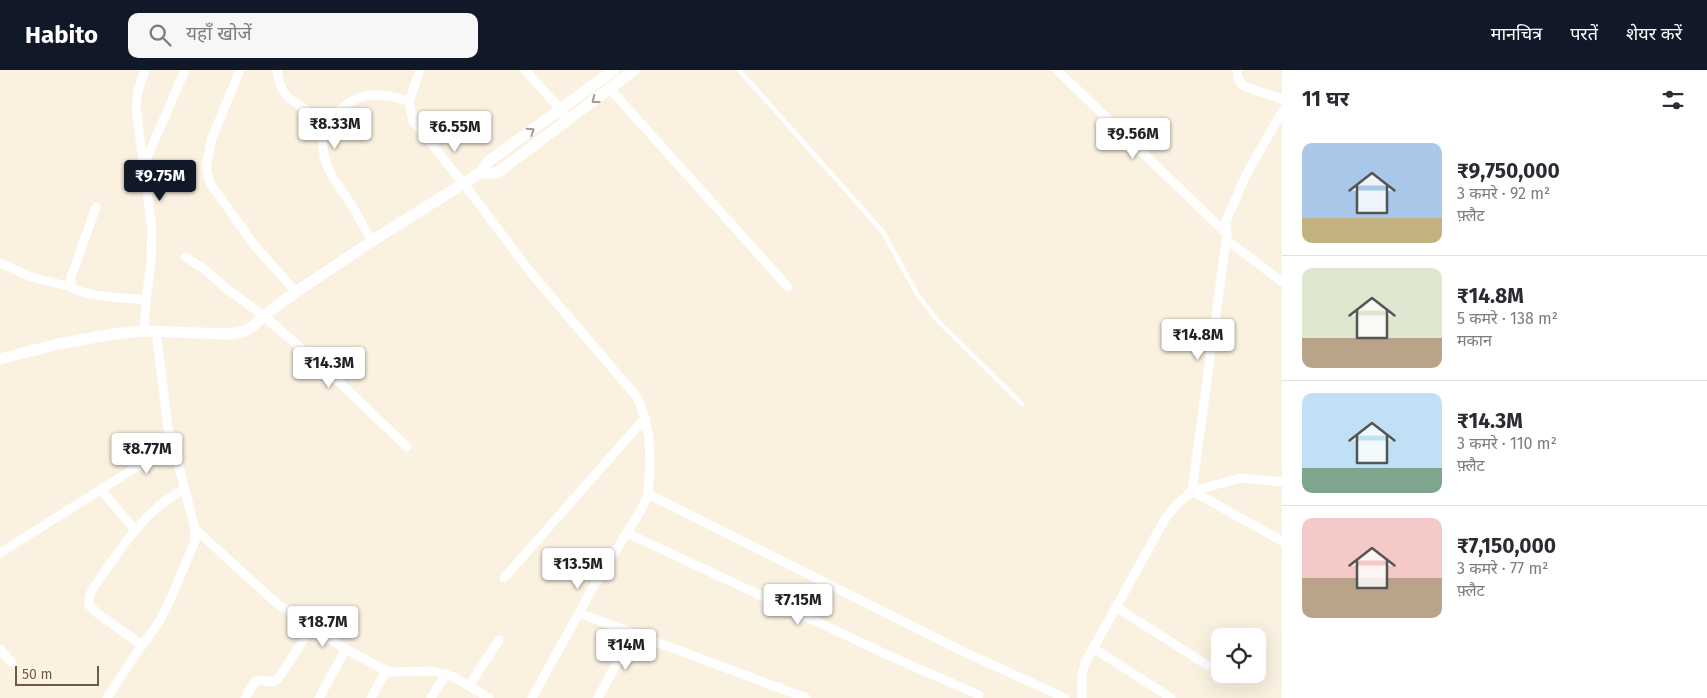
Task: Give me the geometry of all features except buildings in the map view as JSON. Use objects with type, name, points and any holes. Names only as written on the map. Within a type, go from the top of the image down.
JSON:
[{"type":"street","points":[[107,698],[158,622],[172,596],[195,541],[195,528],[168,428],[146,300],[151,263],[152,230],[136,108],[138,91],[145,70]]},
{"type":"street","points":[[143,167],[185,70]]},
{"type":"street","points":[[240,70],[212,138],[206,167],[210,183],[255,246],[296,292]]},
{"type":"street","points":[[277,70],[279,86],[287,98],[316,120],[320,128],[324,157],[330,174],[347,198],[372,241]]},
{"type":"street","points":[[420,70],[409,101],[413,120],[532,273],[637,397],[645,418],[649,438],[650,467],[648,494],[641,510],[595,584],[532,698]]},
{"type":"street","points":[[525,70],[561,110],[568,121]]},
{"type":"street","points":[[0,359],[58,344],[114,334],[150,331],[230,334],[245,331],[296,292],[372,241],[480,173],[489,161],[614,70]]},
{"type":"street","points":[[1057,70],[1226,234],[1227,240],[1282,282]]},
{"type":"street","points":[[1237,70],[1238,78],[1243,86],[1282,99]]},
{"type":"street","points":[[480,173],[497,173],[610,89],[628,72]]},
{"type":"street","points":[[610,89],[788,287]]},
{"type":"street","points":[[320,128],[345,104],[368,94],[392,96],[409,101]]},
{"type":"street","points":[[1192,491],[1226,234],[1226,221],[1248,173],[1282,112]]},
{"type":"street","points":[[71,287],[71,277],[96,207]]},
{"type":"street","points":[[185,257],[203,268],[227,289],[264,316],[408,446]]},
{"type":"street","points":[[0,263],[31,278],[71,287],[77,292],[146,300]]},
{"type":"street","points":[[504,578],[645,418]]},
{"type":"street","points":[[0,553],[173,444]]},
{"type":"street","points":[[1082,698],[1082,675],[1085,663],[1165,519],[1176,505],[1192,491],[1241,478],[1282,482]]},
{"type":"street","points":[[142,645],[96,613],[89,605],[89,598],[92,590],[121,549],[153,510],[170,496],[185,488]]},
{"type":"street","points":[[101,490],[136,531]]},
{"type":"street","points":[[1192,491],[1282,541]]},
{"type":"street","points":[[648,494],[962,651],[1065,698]]},
{"type":"street","points":[[195,528],[274,601],[346,649],[386,671],[433,671],[446,674],[488,698]]},
{"type":"street","points":[[627,533],[881,652],[979,695]]},
{"type":"street","points":[[1116,607],[1207,665]]},
{"type":"street","points":[[581,610],[633,633],[795,696],[806,698]]},
{"type":"street","points":[[245,698],[258,680],[274,682],[278,679],[312,627]]},
{"type":"street","points":[[598,698],[633,633]]},
{"type":"street","points":[[469,686],[499,640]]},
{"type":"street","points":[[1093,648],[1171,698]]},
{"type":"street","points":[[0,649],[12,663]]},
{"type":"street","points":[[319,698],[346,649]]},
{"type":"street","points":[[371,698],[386,671]]},
{"type":"street","points":[[431,698],[446,674]]},
{"type":"lane","points":[[740,70],[883,232],[917,294],[937,320],[1022,404]]}]
